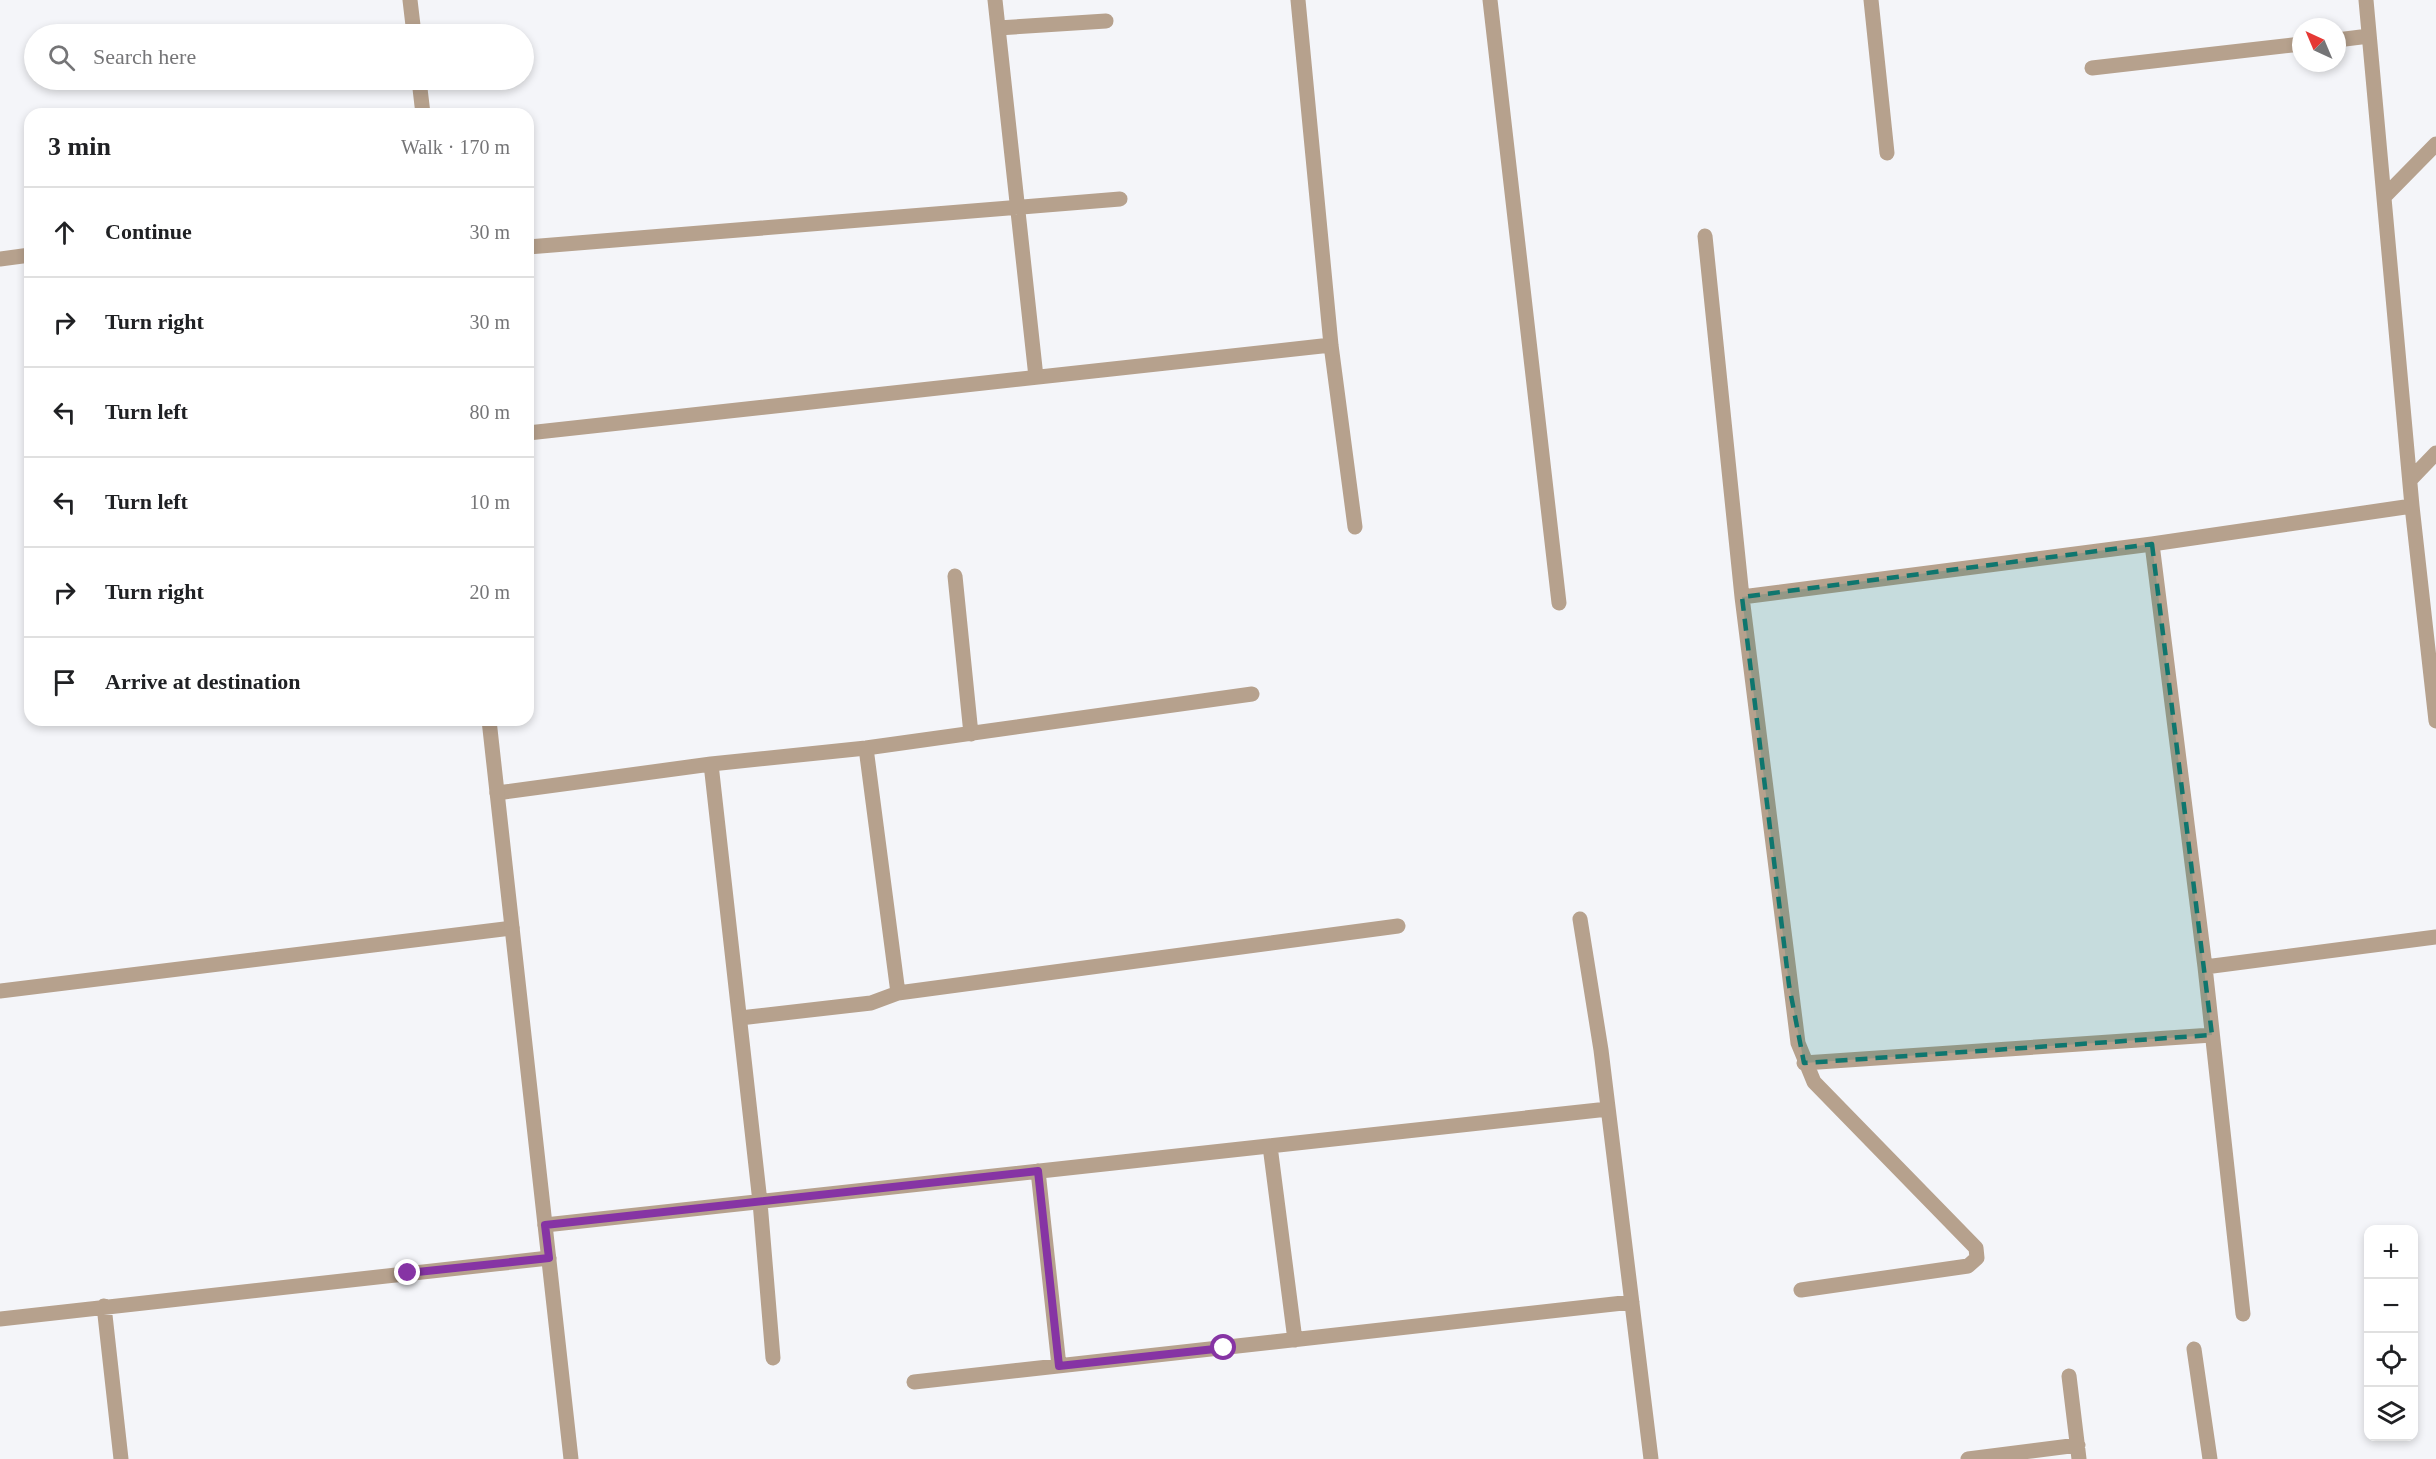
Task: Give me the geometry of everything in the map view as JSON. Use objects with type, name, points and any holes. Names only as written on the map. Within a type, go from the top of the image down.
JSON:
[{"type":"street","points":[[410,0],[413,24]]},
{"type":"street","points":[[995,0],[1036,377]]},
{"type":"street","points":[[1298,0],[1331,345],[1355,527]]},
{"type":"street","points":[[1490,0],[1559,603]]},
{"type":"street","points":[[1871,0],[1887,153]]},
{"type":"street","points":[[2368,2],[2369,36],[2409,480],[2436,721]]},
{"type":"street","points":[[998,28],[1106,21]]},
{"type":"street","points":[[2346,39],[2369,36]]},
{"type":"street","points":[[2092,68],[2292,45]]},
{"type":"street","points":[[420,90],[422,108]]},
{"type":"street","points":[[2384,197],[2436,144]]},
{"type":"street","points":[[534,246],[1120,199]]},
{"type":"street","points":[[1705,236],[1742,597],[1798,1043],[1804,1063],[1814,1082],[1976,1248],[1977,1258],[1968,1266],[1801,1290]]},
{"type":"street","points":[[0,259],[24,256]]},
{"type":"street","points":[[534,433],[1331,345]]},
{"type":"street","points":[[2409,480],[2436,453]]},
{"type":"street","points":[[1742,597],[2152,544],[2412,506]]},
{"type":"street","points":[[2152,544],[2205,967],[2243,1314]]},
{"type":"street","points":[[955,576],[971,734]]},
{"type":"street","points":[[498,793],[711,764],[866,748],[1252,694]]},
{"type":"street","points":[[490,726],[571,1459]]},
{"type":"street","points":[[866,748],[898,993]]},
{"type":"street","points":[[711,764],[760,1202],[773,1358]]},
{"type":"street","points":[[1581,920],[1608,1109],[1651,1459]]},
{"type":"street","points":[[740,1018],[871,1002],[898,993],[1398,926]]},
{"type":"street","points":[[0,991],[512,928]]},
{"type":"street","points":[[2205,967],[2436,937]]},
{"type":"street","points":[[1804,1063],[2212,1035]]},
{"type":"street","points":[[545,1225],[1608,1109]]},
{"type":"street","points":[[1270,1146],[1295,1340]]},
{"type":"street","points":[[1038,1171],[1059,1366]]},
{"type":"street","points":[[0,1319],[549,1258]]},
{"type":"street","points":[[915,1382],[1632,1302]]},
{"type":"street","points":[[104,1306],[121,1459]]},
{"type":"street","points":[[2194,1349],[2210,1459]]},
{"type":"street","points":[[1968,1459],[2078,1452],[2069,1376]]},
{"type":"highlighted area","points":[[2152,544],[2212,1035],[1804,1063],[1789,985],[1742,597]]},
{"type":"route","points":[[408,1273],[549,1258],[545,1225],[1038,1171],[1059,1366],[1224,1348]]}]
